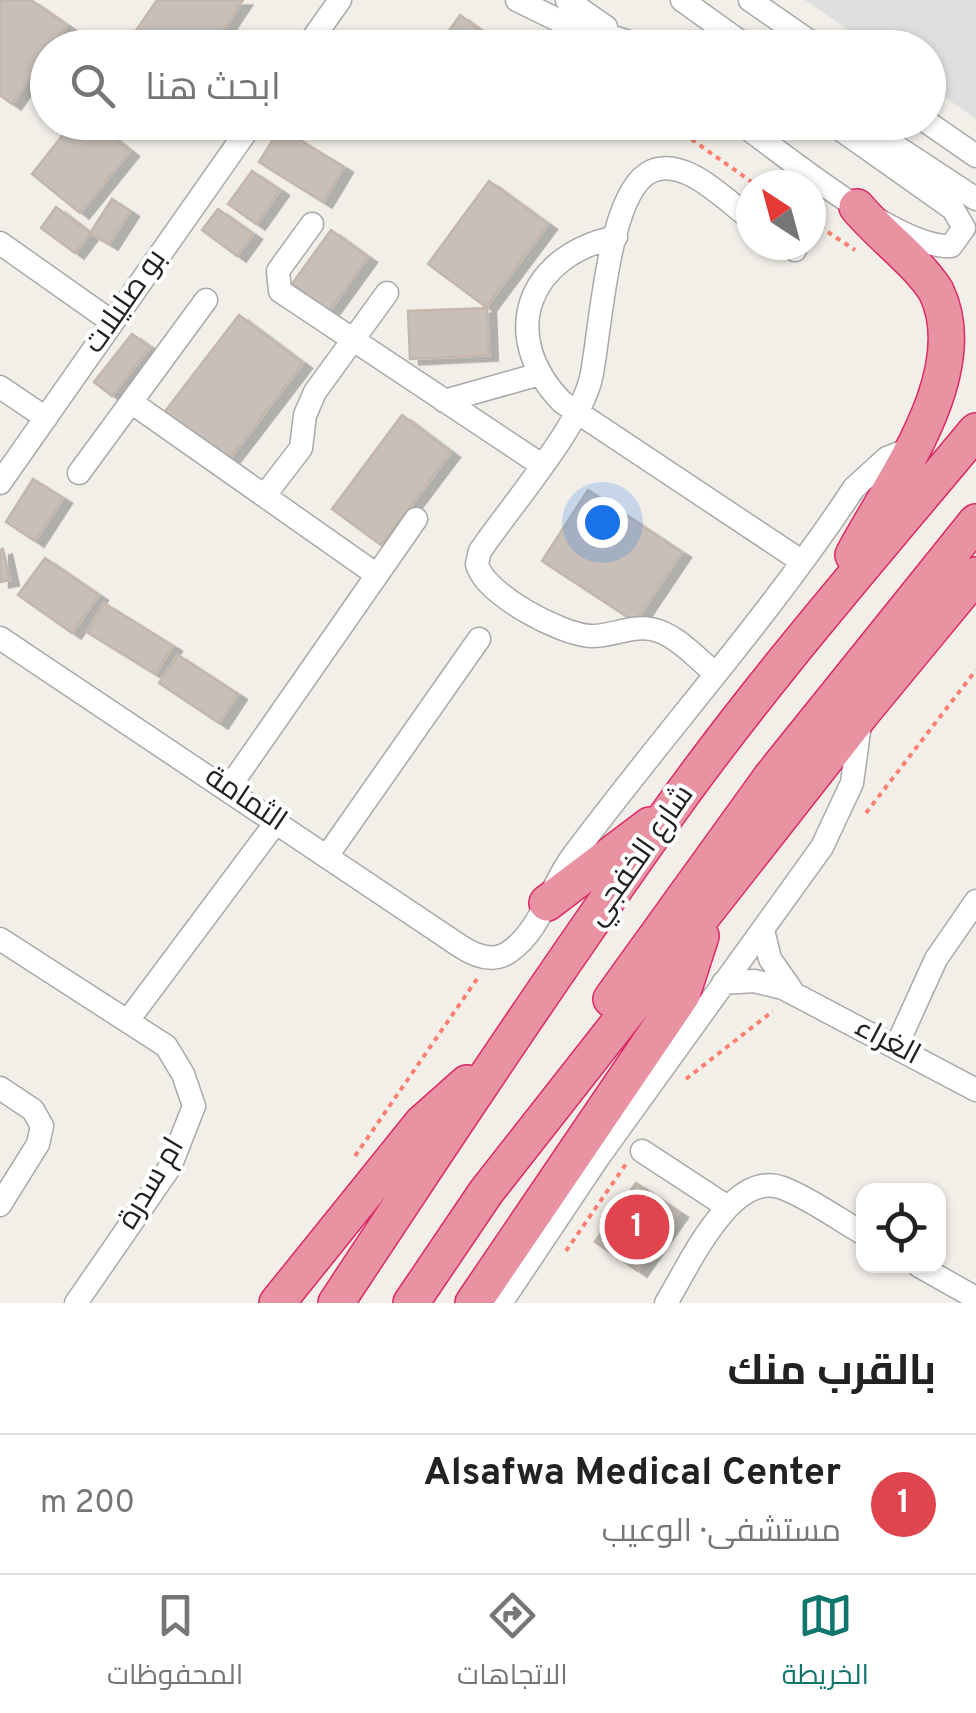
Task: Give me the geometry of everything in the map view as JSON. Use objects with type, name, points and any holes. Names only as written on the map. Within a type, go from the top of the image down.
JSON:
[{"type":"highway","points":[[821,616],[947,392],[954,350],[947,312],[936,291],[857,207]]},
{"type":"highway","name":"شارع الخفجي","points":[[336,1303],[674,806],[821,616],[976,431]]},
{"type":"highway","points":[[411,1303],[486,1192],[539,1099],[771,778],[976,522]]},
{"type":"highway","points":[[486,1192],[862,713],[962,604],[976,574]]},
{"type":"highway","points":[[546,903],[674,806]]},
{"type":"highway","points":[[473,1303],[682,995],[708,913]]},
{"type":"highway","points":[[277,1303],[422,1123],[505,1050]]},
{"type":"street","points":[[319,30],[340,0]]},
{"type":"street","points":[[517,0],[587,30]]},
{"type":"street","points":[[568,0],[610,30]]},
{"type":"street","points":[[682,0],[724,30]]},
{"type":"street","points":[[750,0],[793,30]]},
{"type":"street","points":[[946,135],[976,156]]},
{"type":"street","name":"بو صليلات","points":[[0,483],[240,140]]},
{"type":"street","points":[[764,140],[857,207],[927,245],[951,246],[964,228],[944,202],[856,140]]},
{"type":"street","points":[[886,140],[976,200]]},
{"type":"street","points":[[714,672],[670,636],[650,628],[593,636],[557,628],[481,576],[476,564],[480,550],[577,412],[590,381],[620,213],[632,188],[650,172],[667,168],[684,172],[736,208]]},
{"type":"street","points":[[312,224],[278,270],[277,284],[286,296],[540,464]]},
{"type":"street","points":[[616,237],[567,255],[536,288],[527,332],[540,374],[550,389],[577,412],[802,561]]},
{"type":"street","points":[[0,242],[112,322]]},
{"type":"street","points":[[265,495],[301,448],[309,403],[387,294]]},
{"type":"street","points":[[80,473],[206,300]]},
{"type":"street","points":[[444,400],[540,374]]},
{"type":"street","points":[[0,387],[46,418]]},
{"type":"street","points":[[131,402],[376,575]]},
{"type":"street","name":"شارع الخفجي","points":[[491,958],[513,949],[572,857],[863,477],[887,458],[915,447]]},
{"type":"street","points":[[228,789],[416,518]]},
{"type":"street","name":"الثمامة","points":[[0,638],[460,946],[491,958]]},
{"type":"street","points":[[328,856],[479,639]]},
{"type":"street","points":[[500,1303],[839,816],[852,783],[862,713]]},
{"type":"street","points":[[129,1019],[277,821]]},
{"type":"street","points":[[896,1046],[936,959],[976,901]]},
{"type":"street","points":[[763,930],[777,972],[797,995]]},
{"type":"street","name":"ام سدرة","points":[[0,939],[166,1046],[183,1074],[194,1106],[170,1167],[76,1303]]},
{"type":"street","name":"الغراء","points":[[723,983],[754,980],[797,995],[976,1090]]},
{"type":"street","points":[[0,1088],[33,1110],[42,1126],[38,1144],[0,1205]]},
{"type":"street","points":[[642,1151],[726,1206]]},
{"type":"street","points":[[666,1303],[726,1206],[750,1188],[781,1187],[856,1229]]},
{"type":"street","points":[[931,1273],[976,1298]]},
{"type":"path","points":[[692,140],[736,171]]},
{"type":"path","points":[[826,231],[867,258]]},
{"type":"path","points":[[355,1155],[491,958]]},
{"type":"shaded area","points":[[805,0],[976,0],[976,119],[946,98],[946,30],[848,30]]},
{"type":"building","points":[[0,0],[31,0],[67,25],[64,30],[30,30],[30,78],[12,104],[0,95]]},
{"type":"building","points":[[157,0],[243,0],[223,30],[136,30]]},
{"type":"building","points":[[460,15],[480,30],[450,30]]},
{"type":"building","points":[[59,140],[116,140],[130,151],[80,213],[32,174]]},
{"type":"building","points":[[273,140],[300,140],[344,167],[323,202],[259,162]]},
{"type":"building","points":[[252,171],[280,190],[256,224],[228,204]]},
{"type":"building","points":[[489,181],[548,224],[486,307],[428,264]]},
{"type":"building","points":[[112,199],[130,211],[109,244],[90,233]]},
{"type":"building","points":[[56,207],[90,233],[75,253],[41,228]]},
{"type":"building","points":[[218,209],[253,234],[237,256],[202,230]]},
{"type":"building","points":[[331,230],[368,257],[329,311],[292,284]]},
{"type":"building","points":[[487,308],[489,355],[410,359],[408,311]]},
{"type":"building","points":[[239,315],[303,363],[227,462],[163,414]]},
{"type":"building","points":[[132,334],[150,347],[112,396],[94,382]]},
{"type":"building","points":[[402,415],[451,452],[381,545],[332,509]]},
{"type":"building","points":[[33,479],[63,498],[35,541],[6,522]]},
{"type":"building","points":[[588,490],[682,552],[635,622],[542,561]]},
{"type":"building","points":[[3,549],[10,580],[0,582],[0,550]]},
{"type":"building","points":[[45,558],[99,595],[72,633],[18,595]]},
{"type":"building","points":[[104,603],[173,646],[155,674],[87,632]]},
{"type":"building","points":[[178,655],[238,694],[219,723],[159,683]]},
{"type":"building","points":[[636,1183],[679,1212],[638,1271],[595,1242]]},
{"type":"place","name":"Alsafwa Medical Center","points":[[637,1227]]}]
